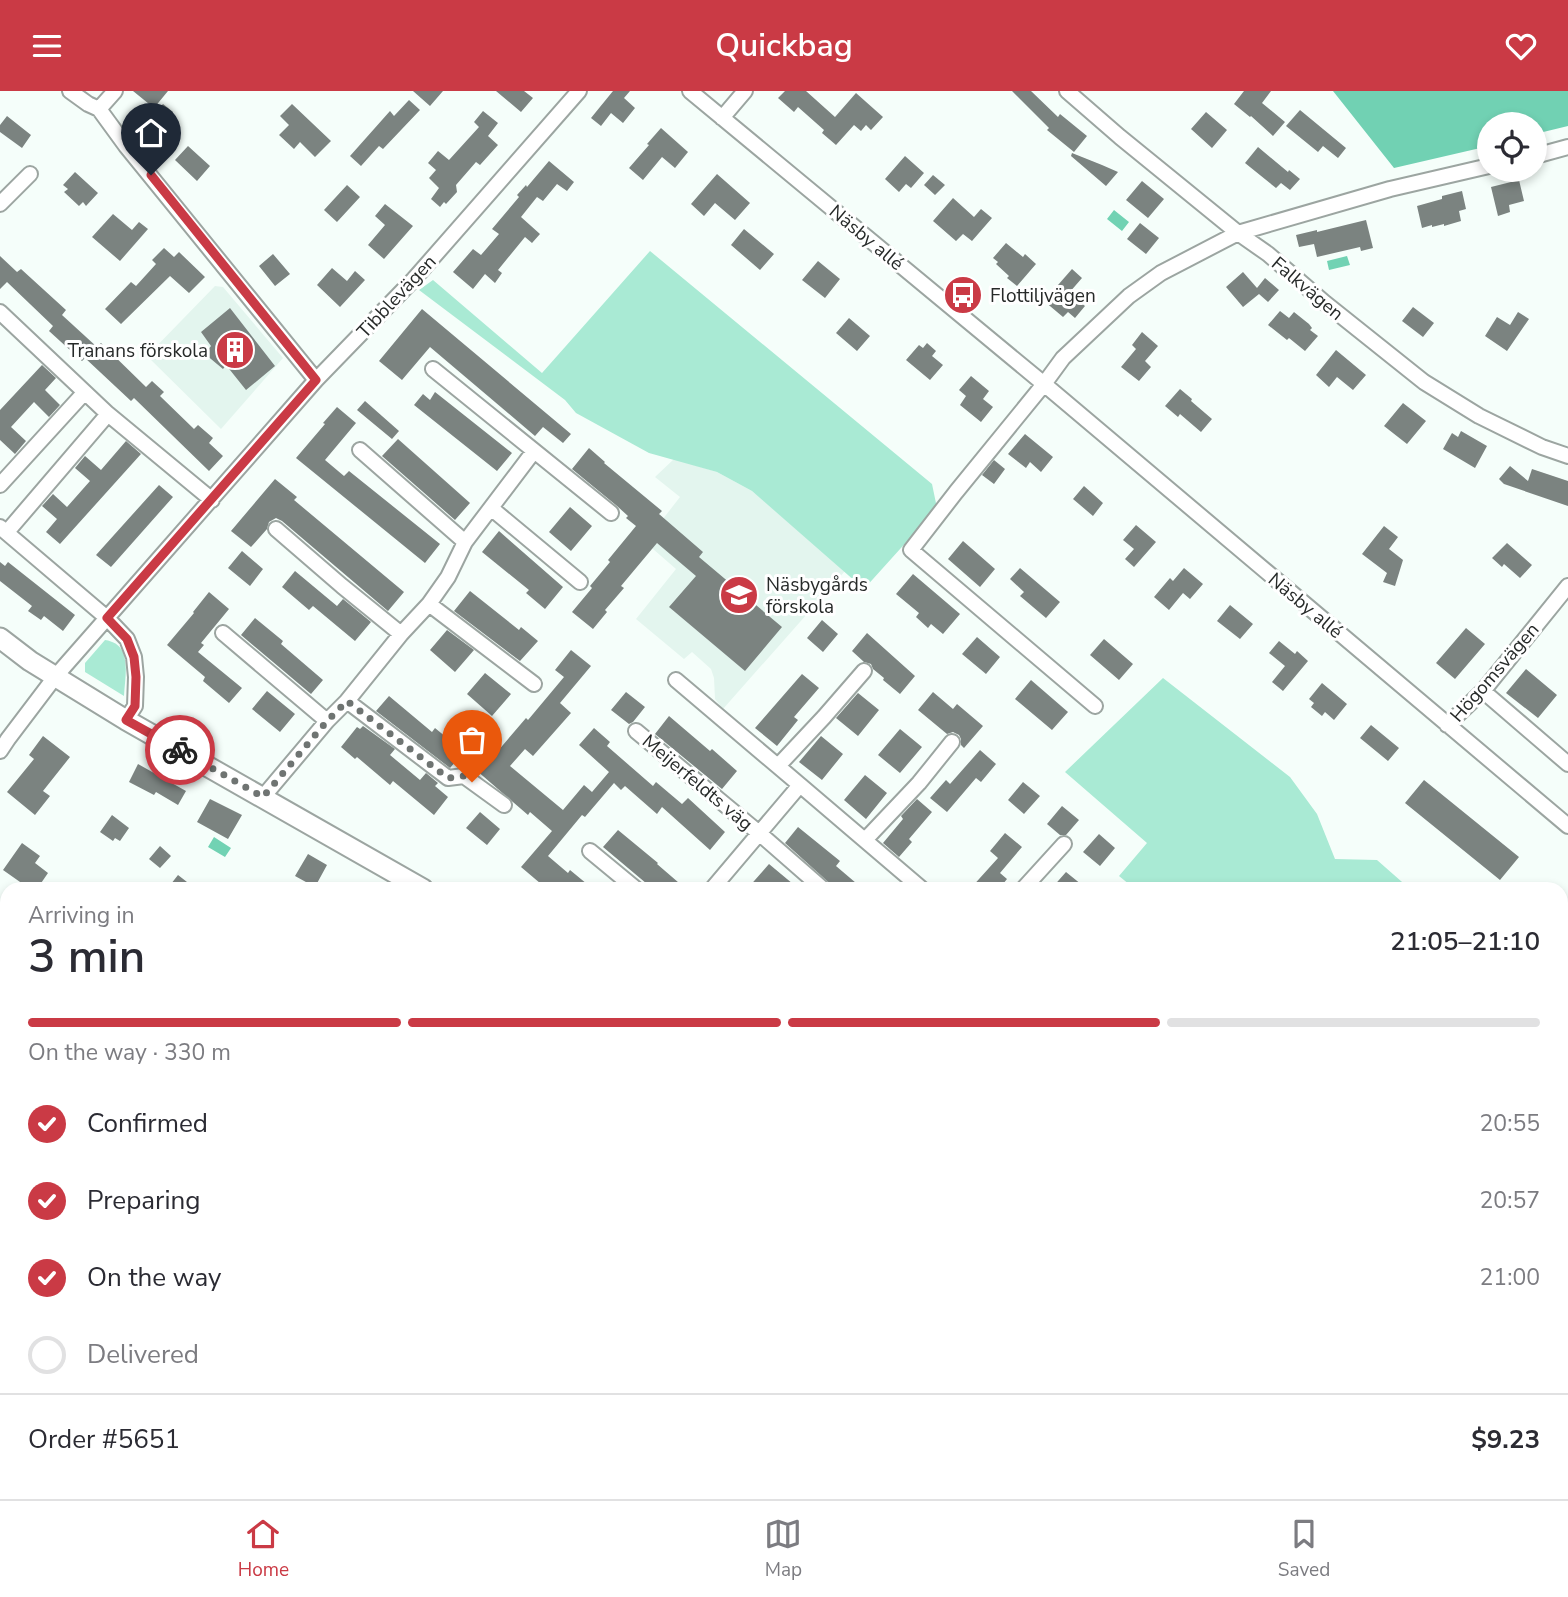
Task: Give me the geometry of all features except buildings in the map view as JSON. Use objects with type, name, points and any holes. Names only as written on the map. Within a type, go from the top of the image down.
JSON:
[{"type":"street","points":[[70,91],[99,109],[316,380]]},
{"type":"street","points":[[99,109],[115,91]]},
{"type":"street","name":"Tibblevägen","points":[[0,751],[55,677],[316,380],[415,279],[579,91]]},
{"type":"street","name":"Näsby allé","points":[[690,91],[1044,384],[1568,826]]},
{"type":"street","points":[[722,118],[745,91]]},
{"type":"street","name":"Falkvägen","points":[[1067,91],[1120,137],[1424,382],[1479,416],[1542,447],[1568,456]]},
{"type":"street","points":[[1547,152],[1568,146]]},
{"type":"street","points":[[1096,706],[911,550],[1063,358],[1129,296],[1161,273],[1238,233],[1390,189],[1477,169]]},
{"type":"street","points":[[0,204],[30,174]]},
{"type":"street","points":[[0,312],[84,393],[212,500]]},
{"type":"street","points":[[433,369],[611,513]]},
{"type":"street","points":[[0,485],[84,393]]},
{"type":"street","points":[[108,414],[3,529],[107,618],[127,639],[134,657],[136,677],[135,706],[126,720]]},
{"type":"street","points":[[360,450],[466,542]]},
{"type":"street","points":[[263,797],[429,604],[448,577],[466,542],[534,451]]},
{"type":"street","points":[[491,508],[580,582]]},
{"type":"street","points":[[276,529],[401,634]]},
{"type":"street","name":"Högomsvägen","points":[[1447,726],[1483,691],[1568,586]]},
{"type":"street","points":[[429,604],[534,684]]},
{"type":"street","points":[[223,633],[327,721]]},
{"type":"street","points":[[0,638],[30,661],[126,720],[411,882]]},
{"type":"street","points":[[778,766],[864,671]]},
{"type":"street","points":[[676,680],[914,882]]},
{"type":"street","points":[[1483,691],[1568,764]]},
{"type":"street","points":[[347,701],[448,778],[464,776],[504,806]]},
{"type":"street","name":"Meijerfeldts väg","points":[[636,731],[815,882]]},
{"type":"street","points":[[865,840],[919,783],[952,742]]},
{"type":"street","name":"Meijerfeldts väg","points":[[718,882],[800,785]]},
{"type":"street","points":[[1029,882],[1064,844]]},
{"type":"street","points":[[590,851],[628,882]]},
{"type":"shaded area","points":[[1333,91],[1568,91],[1568,126],[1547,131],[1547,112],[1477,112],[1477,149],[1394,168]]},
{"type":"shaded area","points":[[1114,210],[1129,222],[1122,231],[1107,219]]},
{"type":"shaded area","points":[[650,251],[932,484],[937,508],[864,589],[752,491],[717,472],[649,453],[576,413],[565,400],[419,290],[433,280],[542,373]]},
{"type":"shaded area","points":[[1347,256],[1350,265],[1329,270],[1327,261]]},
{"type":"shaded area","points":[[215,286],[223,287],[283,358],[221,429],[147,356]]},
{"type":"shaded area","name":"Näsbygårds förskola","points":[[674,459],[717,472],[752,491],[845,571],[723,709],[715,699],[711,669],[692,652],[684,659],[636,619],[676,569],[645,542],[680,497],[655,477]]},
{"type":"shaded area","points":[[105,640],[120,647],[124,654],[124,696],[85,672],[85,663]]},
{"type":"shaded area","points":[[1163,678],[1290,777],[1317,814],[1335,859],[1377,860],[1402,882],[1126,882],[1119,876],[1147,843],[1065,772]]},
{"type":"shaded area","points":[[214,837],[231,848],[225,857],[208,847]]},
{"type":"way so far","points":[[180,750],[263,797],[347,701],[448,778],[464,776],[472,782]]},
{"type":"place","name":"Flottiljvägen","points":[[963,295]]},
{"type":"place","name":"Tranans förskola","points":[[235,350]]},
{"type":"place","name":"Näsbygårds förskola","points":[[739,595]]},
{"type":"route","points":[[151,175],[316,380],[107,618],[127,639],[134,657],[135,706],[126,720],[180,750]]}]
